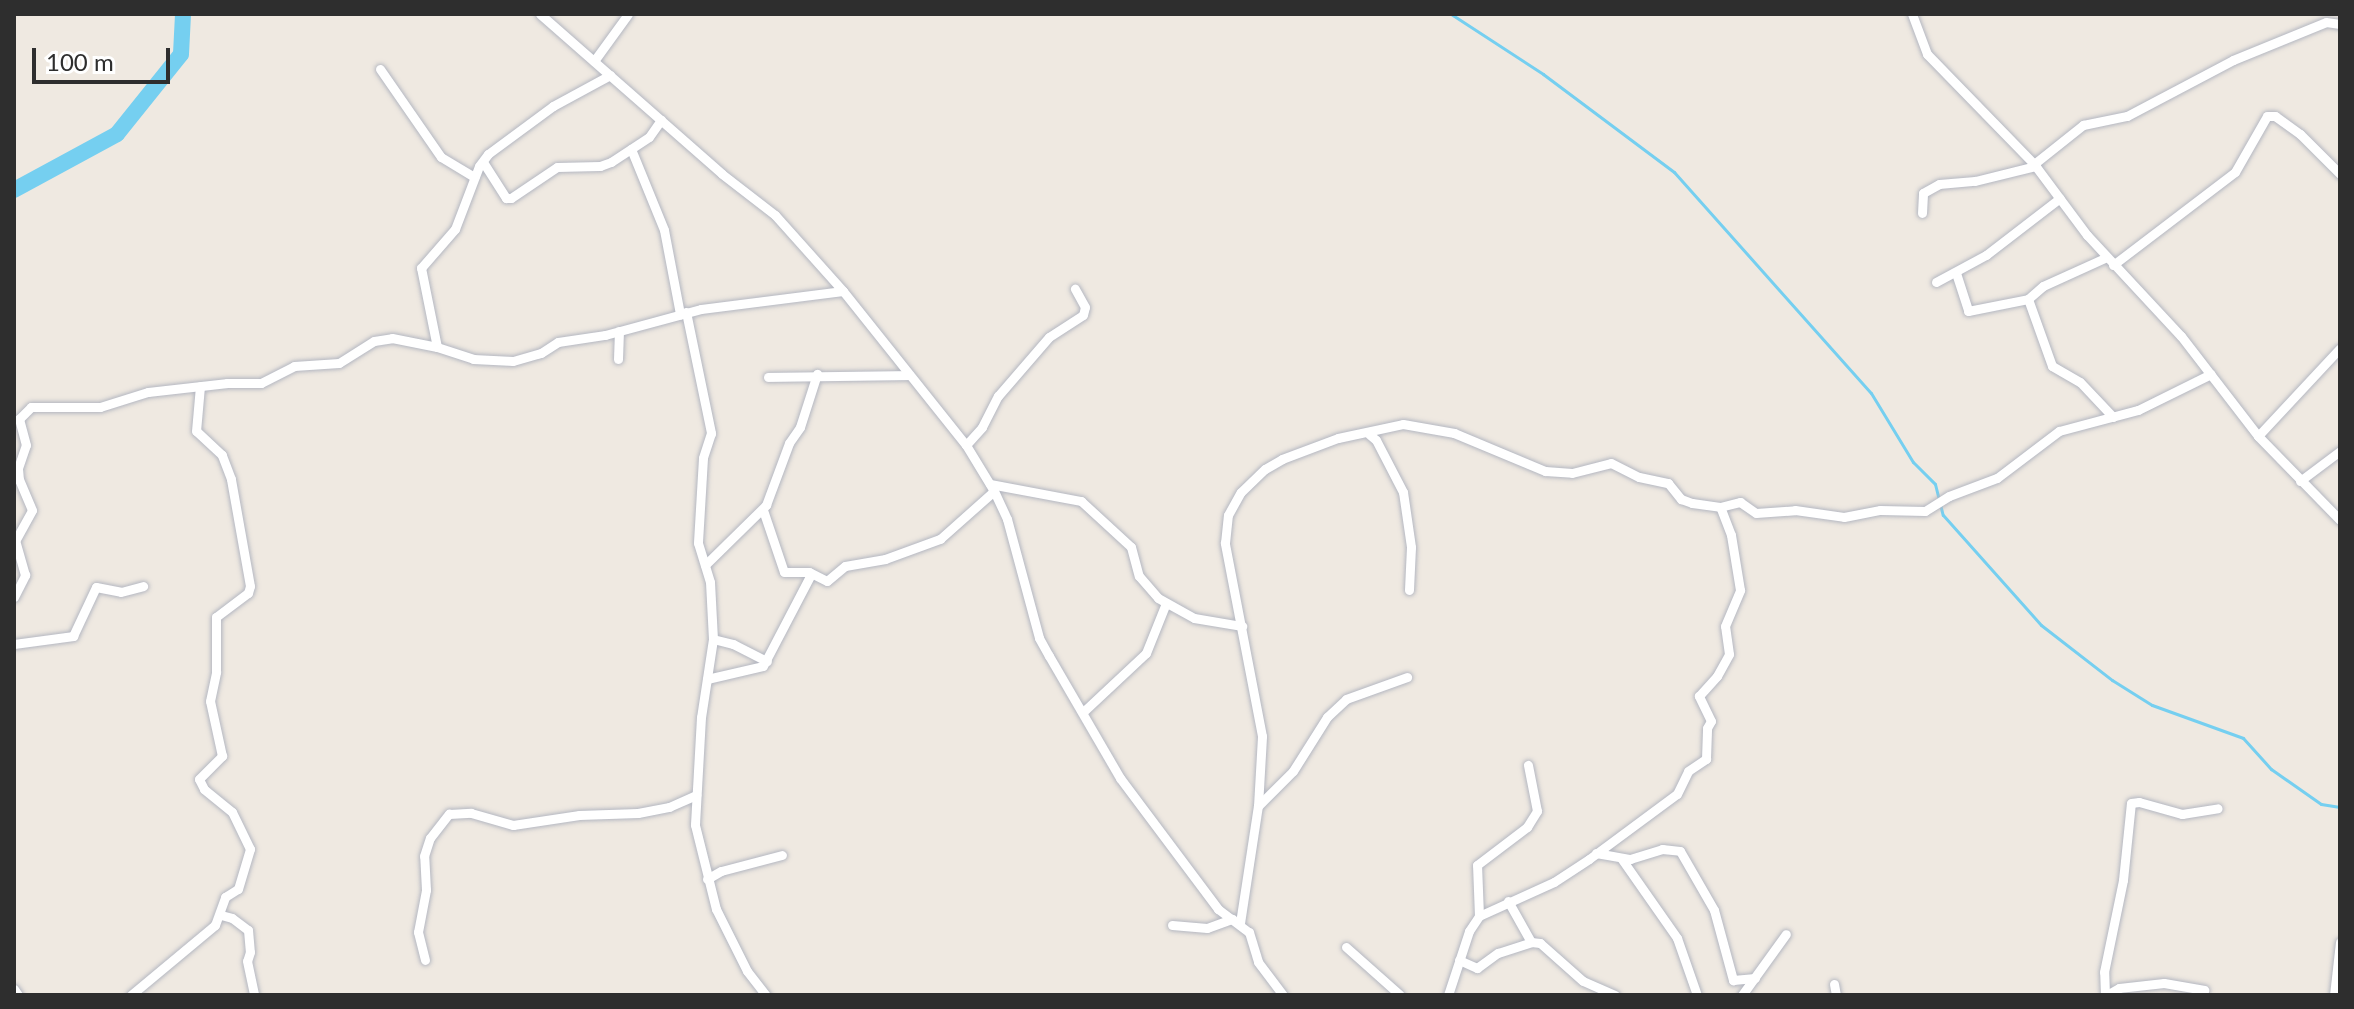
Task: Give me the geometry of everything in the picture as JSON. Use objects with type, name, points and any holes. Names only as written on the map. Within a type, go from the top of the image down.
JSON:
[{"type":"street","points":[[540,14],[775,215],[843,291],[966,445],[1007,519],[1039,638],[1129,791],[1195,882],[1218,909],[1249,932],[1258,962],[1283,995]]},
{"type":"street","points":[[594,61],[628,14]]},
{"type":"street","points":[[1912,14],[1927,54],[2035,165],[2110,261],[2166,318],[2258,436],[2340,520]]},
{"type":"street","points":[[1922,213],[1923,193],[1939,184],[1975,181],[2035,165],[2083,125],[2127,116],[2233,60],[2326,22],[2340,24]]},
{"type":"street","points":[[380,69],[441,157],[474,177]]},
{"type":"street","points":[[437,347],[421,268],[455,229],[474,177],[483,162],[553,106],[610,75]]},
{"type":"street","points":[[1956,273],[1968,311],[2028,299],[2043,286],[2110,261],[2235,172],[2267,116],[2275,116],[2300,134],[2340,174]]},
{"type":"street","points":[[483,162],[509,198],[557,167],[600,166],[649,137],[661,120]]},
{"type":"street","points":[[631,149],[645,177],[652,209],[664,230],[711,433],[703,458],[698,543],[710,582],[713,639],[695,825],[707,879],[734,947],[766,995]]},
{"type":"street","points":[[1936,282],[1986,255],[2060,198]]},
{"type":"street","points":[[966,445],[982,427],[998,396],[1049,337],[1086,311],[1075,289]]},
{"type":"street","points":[[14,597],[25,575],[15,541],[32,510],[18,473],[26,445],[20,427],[21,414],[42,405],[100,407],[148,392],[261,383],[294,366],[339,363],[382,339],[406,339],[473,359],[513,361],[541,353],[558,342],[619,331],[683,313],[843,291]]},
{"type":"street","points":[[2028,299],[2052,366],[2080,382],[2113,417]]},
{"type":"street","points":[[618,359],[619,331]]},
{"type":"street","points":[[2258,436],[2340,348]]},
{"type":"street","points":[[705,565],[763,510],[789,443],[800,427],[817,374]]},
{"type":"street","points":[[1236,921],[1258,806],[1261,724],[1225,543],[1228,515],[1241,492],[1265,469],[1282,459],[1338,438],[1369,434],[1403,424],[1437,429],[1545,471],[1572,473],[1611,463],[1639,477],[1668,483],[1681,499],[1720,507],[1740,502],[1756,513],[1803,510],[1844,517],[1880,510],[1925,511],[1949,496],[1997,478],[2059,431],[2158,401],[2211,374]]},
{"type":"street","points":[[768,377],[909,375]]},
{"type":"street","points":[[131,995],[203,937],[221,915],[225,897],[238,889],[249,859],[249,841],[232,812],[204,789],[199,779],[200,774],[222,756],[210,701],[216,672],[216,617],[227,605],[248,593],[249,578],[238,507],[225,463],[222,455],[196,431],[200,386]]},
{"type":"street","points":[[1369,434],[1376,440],[1403,492],[1411,547],[1409,590]]},
{"type":"street","points":[[2300,481],[2340,451]]},
{"type":"street","points":[[763,510],[784,572],[811,574],[827,581],[845,566],[885,559],[940,539],[992,487]]},
{"type":"street","points":[[992,487],[1081,501],[1131,547],[1139,576],[1166,603],[1194,618],[1242,626]]},
{"type":"street","points":[[1448,995],[1469,931],[1479,916],[1554,882],[1596,853],[1671,799],[1680,789],[1688,771],[1706,759],[1707,728],[1711,721],[1699,696],[1717,676],[1729,654],[1725,626],[1740,590],[1731,535],[1720,507]]},
{"type":"street","points":[[707,679],[748,672],[767,661],[783,622],[811,574]]},
{"type":"street","points":[[14,644],[73,636],[96,587],[121,592],[143,586]]},
{"type":"street","points":[[1083,712],[1146,653],[1166,603]]},
{"type":"street","points":[[713,639],[733,644],[767,661]]},
{"type":"street","points":[[1258,806],[1293,771],[1327,717],[1346,699],[1407,677]]},
{"type":"street","points":[[1479,916],[1477,865],[1527,827],[1537,811],[1528,765]]},
{"type":"street","points":[[425,960],[418,932],[426,890],[424,856],[430,838],[449,814],[471,813],[513,825],[579,815],[638,813],[669,807],[696,795]]},
{"type":"street","points":[[2204,990],[2164,983],[2119,988],[2106,995],[2104,972],[2123,880],[2131,803],[2139,802],[2182,814],[2218,808]]},
{"type":"street","points":[[1596,853],[1630,859],[1673,848],[1685,855],[1714,910],[1733,979],[1755,978]]},
{"type":"street","points":[[707,879],[721,871],[782,855]]},
{"type":"street","points":[[1621,858],[1677,938],[1697,995]]},
{"type":"street","points":[[1508,901],[1531,942]]},
{"type":"street","points":[[221,915],[232,918],[248,930],[250,952],[247,961],[254,995]]},
{"type":"street","points":[[1172,925],[1207,928],[1236,921]]},
{"type":"street","points":[[1742,995],[1786,934]]},
{"type":"street","points":[[1459,960],[1477,968],[1498,953],[1531,942],[1540,943],[1583,981],[1615,995]]},
{"type":"street","points":[[2334,995],[2340,942]]},
{"type":"street","points":[[1346,947],[1400,995]]},
{"type":"street","points":[[14,989],[18,995]]},
{"type":"waterway","points":[[14,190],[117,134],[181,54],[183,14]]},
{"type":"waterway","points":[[1451,14],[1543,74],[1674,172],[1871,393],[1913,462],[1935,484],[1943,515],[2041,625],[2112,680],[2152,705],[2243,738],[2271,769],[2321,804],[2340,807]]}]
